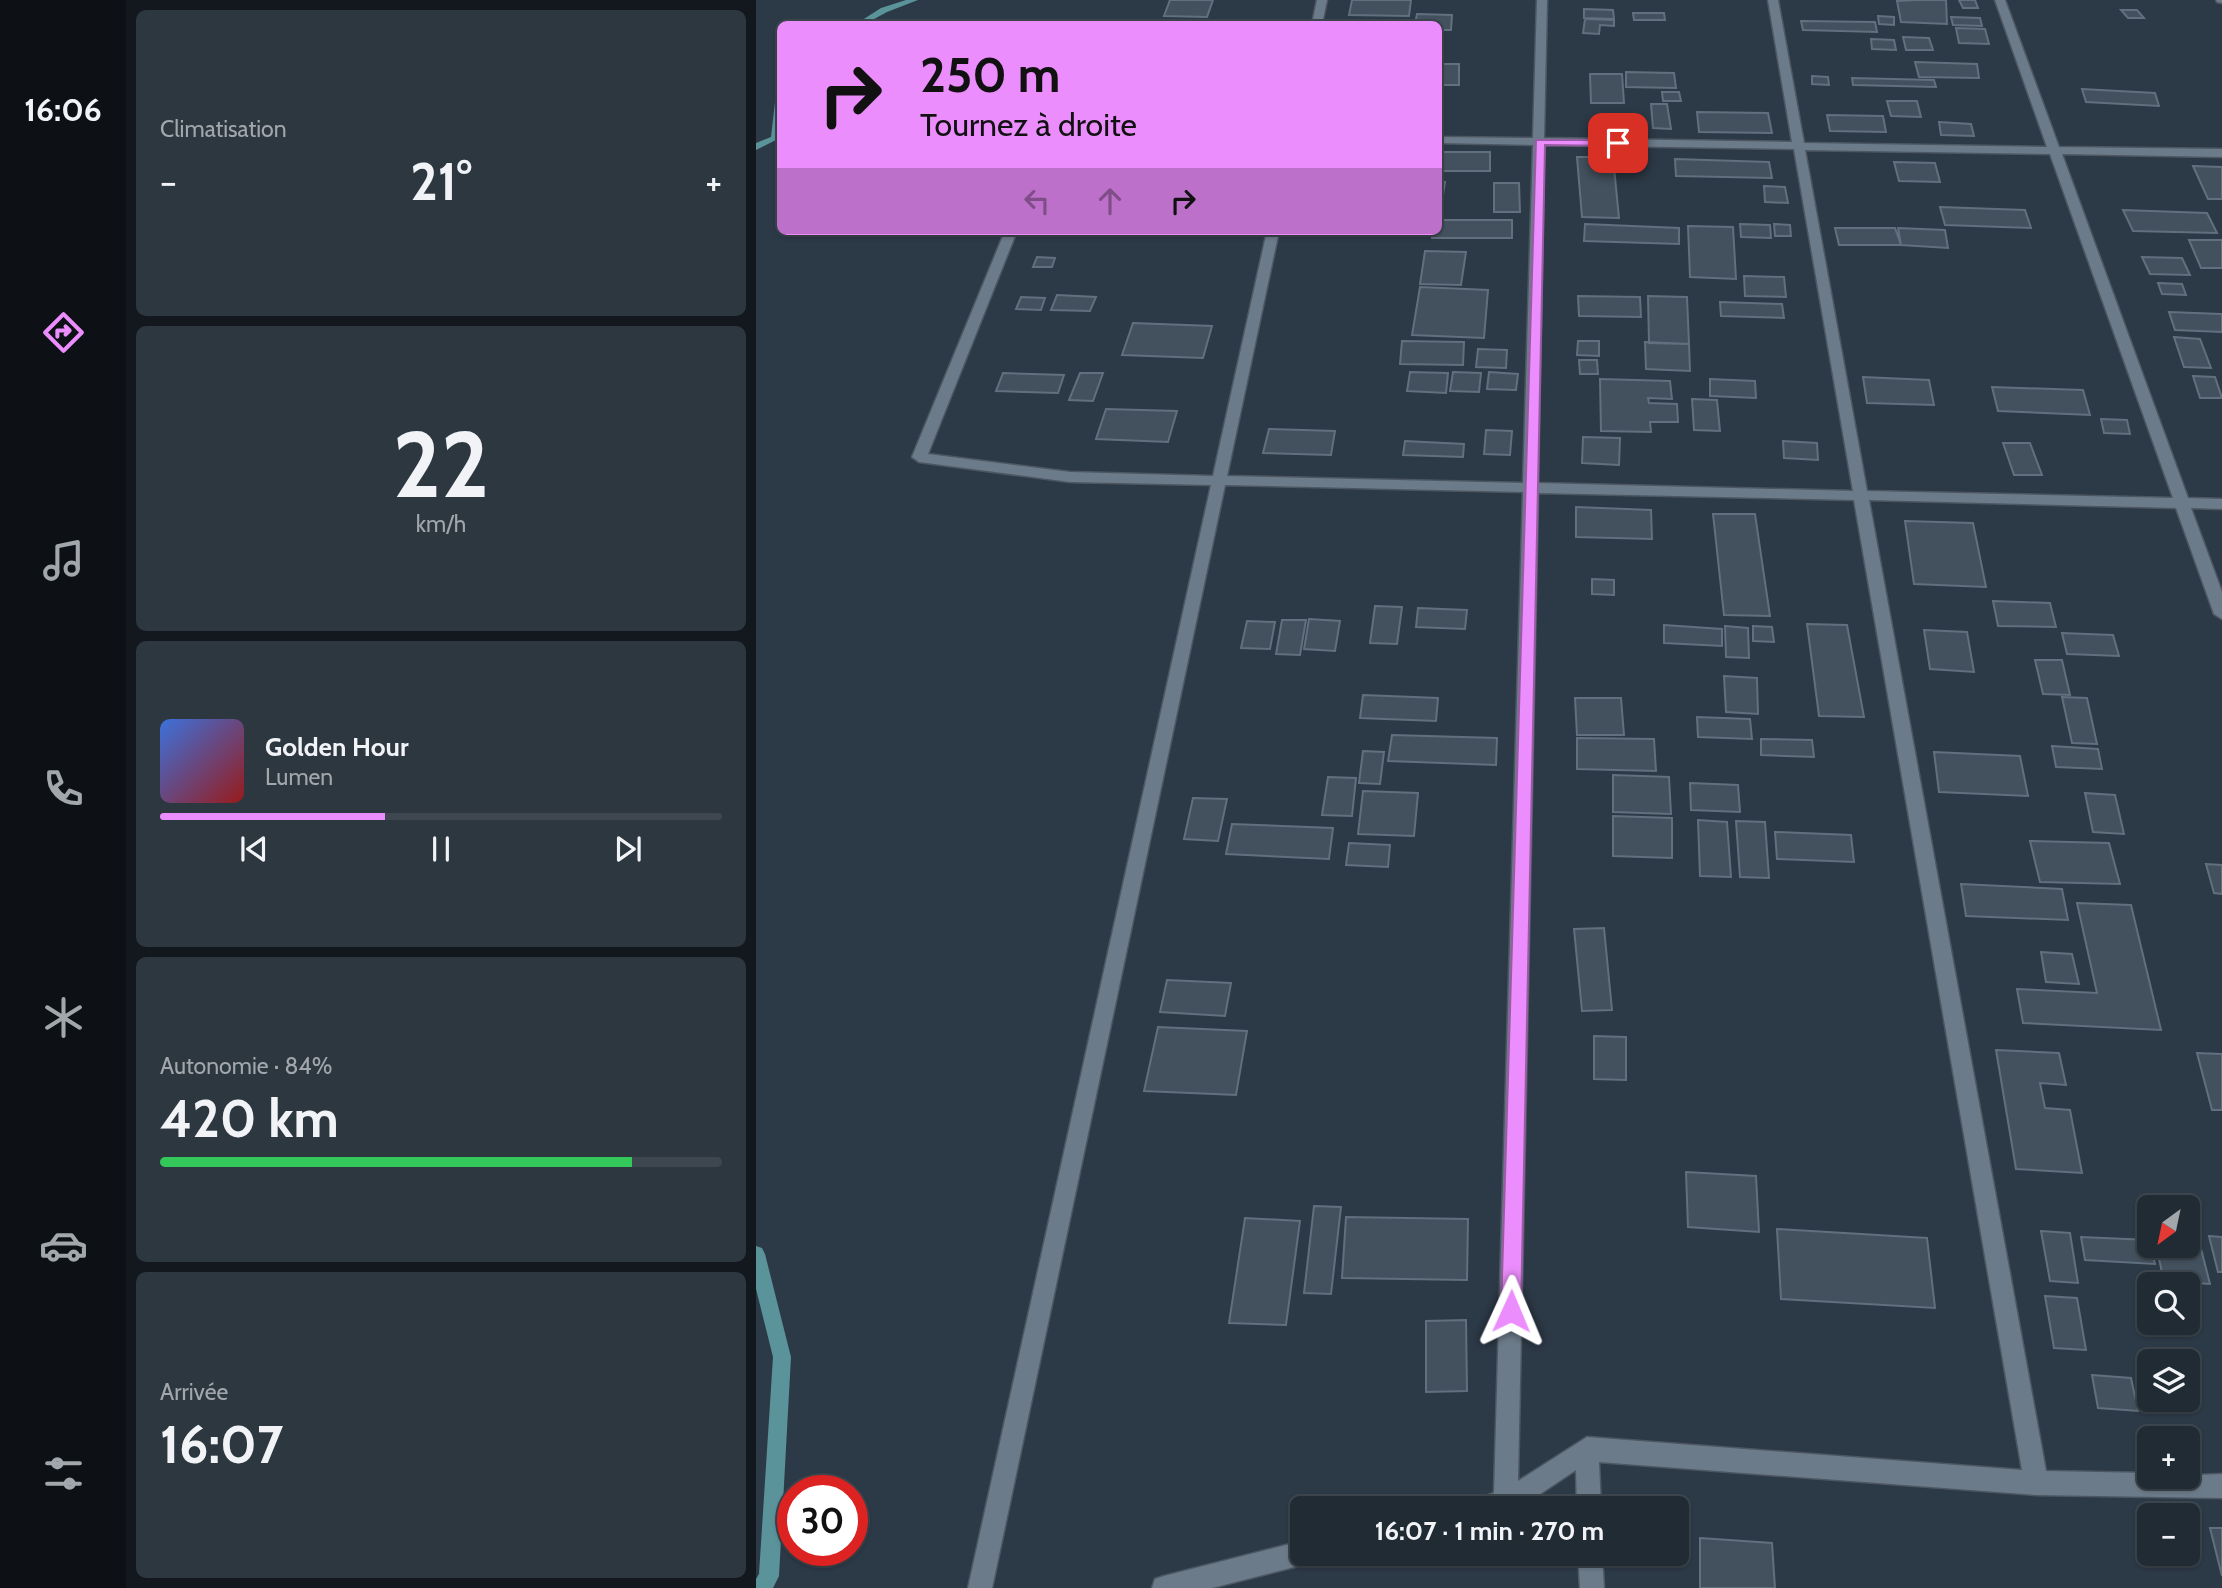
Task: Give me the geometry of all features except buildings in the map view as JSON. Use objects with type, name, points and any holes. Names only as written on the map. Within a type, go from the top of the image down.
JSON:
[{"type":"street","points":[[1318,21],[1322,0]]},
{"type":"street","points":[[1506,1496],[1542,0]]},
{"type":"street","points":[[1773,0],[2036,1483]]},
{"type":"street","points":[[2000,0],[2222,614]]},
{"type":"street","points":[[1442,140],[2222,153]]},
{"type":"street","points":[[1009,235],[919,457],[1070,477],[2222,505]]},
{"type":"street","points":[[980,1588],[1272,235]]},
{"type":"street","points":[[1516,1496],[1587,1449],[2036,1483],[2222,1486]]},
{"type":"street","points":[[1587,1449],[1589,1496]]},
{"type":"street","points":[[1164,1588],[1290,1556]]},
{"type":"street","points":[[1590,1566],[1591,1588]]},
{"type":"waterway","points":[[865,21],[884,10],[914,0]]},
{"type":"waterway","points":[[756,147],[775,138],[777,124]]},
{"type":"waterway","points":[[756,1254],[782,1357],[769,1576],[762,1588]]},
{"type":"route","points":[[1511,1311],[1539,142],[1618,143]]}]
